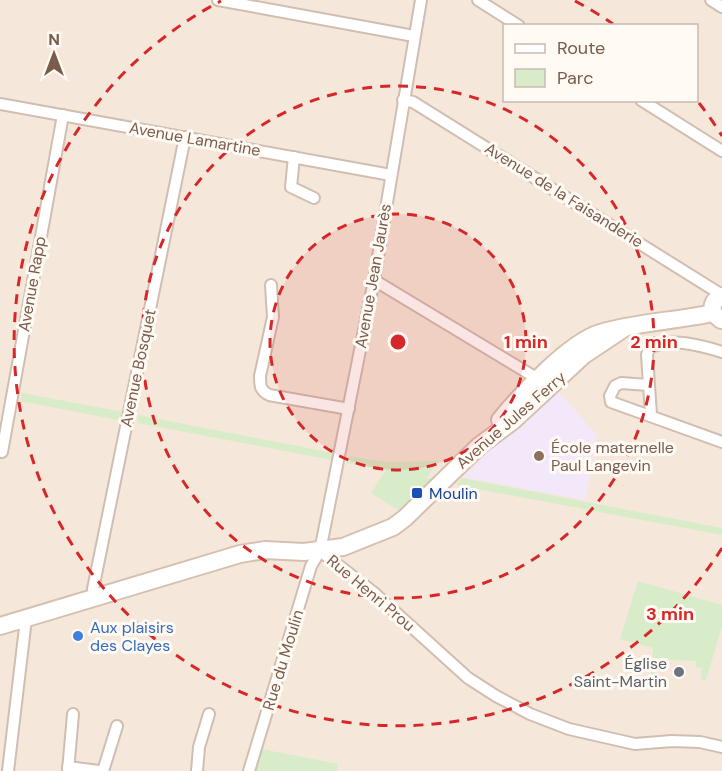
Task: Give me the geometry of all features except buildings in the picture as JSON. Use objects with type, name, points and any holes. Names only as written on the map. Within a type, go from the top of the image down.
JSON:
[{"type":"street","points":[[218,0],[265,4],[414,36]]},
{"type":"street","name":"Avenue Jean Jaurès","points":[[320,550],[374,279],[421,0]]},
{"type":"street","points":[[478,0],[516,24]]},
{"type":"street","points":[[711,0],[722,7]]},
{"type":"street","name":"Avenue de la Faisanderie","points":[[403,100],[412,102],[722,296]]},
{"type":"street","points":[[644,102],[722,151]]},
{"type":"street","name":"Avenue Lamartine","points":[[0,104],[391,175]]},
{"type":"street","name":"Avenue Rapp","points":[[2,452],[63,115]]},
{"type":"street","name":"Avenue Bosquet","points":[[96,597],[93,589],[185,137]]},
{"type":"street","points":[[294,157],[291,187],[314,198]]},
{"type":"street","points":[[374,279],[543,383]]},
{"type":"street","points":[[271,285],[273,317],[260,376],[262,391],[269,395],[349,409]]},
{"type":"street","points":[[718,317],[713,304],[717,298],[722,296]]},
{"type":"street","name":"Avenue Jules Ferry","points":[[320,550],[355,543],[393,527],[405,518],[479,446],[506,412],[543,383],[582,341],[598,333],[626,327],[718,317]]},
{"type":"street","points":[[651,415],[647,355],[649,348],[657,344],[698,344],[722,352]]},
{"type":"street","points":[[648,385],[621,383],[615,386],[610,396],[611,402],[722,442]]},
{"type":"street","name":"Rue Henri Prou","points":[[0,626],[240,554],[266,550],[299,552],[320,550],[372,592],[468,678],[530,714],[569,729],[635,744],[672,741],[700,742],[722,747]]},
{"type":"street","name":"Rue du Moulin","points":[[249,771],[311,566],[320,550]]},
{"type":"street","points":[[8,771],[26,619]]},
{"type":"street","points":[[73,714],[68,769],[101,771],[117,726]]},
{"type":"street","points":[[197,771],[199,747],[209,714]]},
{"type":"shaded area","points":[[0,0],[722,0],[722,771],[0,771]]},
{"type":"shaded area","name":"École maternelle Paul Langevin","points":[[554,387],[597,435],[585,500],[463,477]]},
{"type":"green space","points":[[22,393],[124,412],[123,421],[20,401]]},
{"type":"green space","points":[[138,415],[334,453],[332,460],[137,423]]},
{"type":"green space","points":[[349,456],[386,462],[437,461],[427,478],[433,479],[400,511],[371,493],[386,470],[346,463]]},
{"type":"green space","points":[[462,478],[722,528],[722,535],[456,485]]},
{"type":"green space","points":[[638,581],[722,605],[722,626],[706,680],[701,680],[702,668],[696,667],[696,661],[669,660],[669,658],[657,658],[655,676],[651,676],[653,648],[620,639]]},
{"type":"green space","points":[[262,749],[338,764],[337,771],[256,771]]},
{"type":"place","name":"École maternelle Paul Langevin","points":[[539,456]]},
{"type":"place","name":"Moulin","points":[[417,493]]},
{"type":"place","name":"Aux plaisirs des Clayes","points":[[78,636]]},
{"type":"place","name":"Église Saint-Martin","points":[[679,672]]}]
